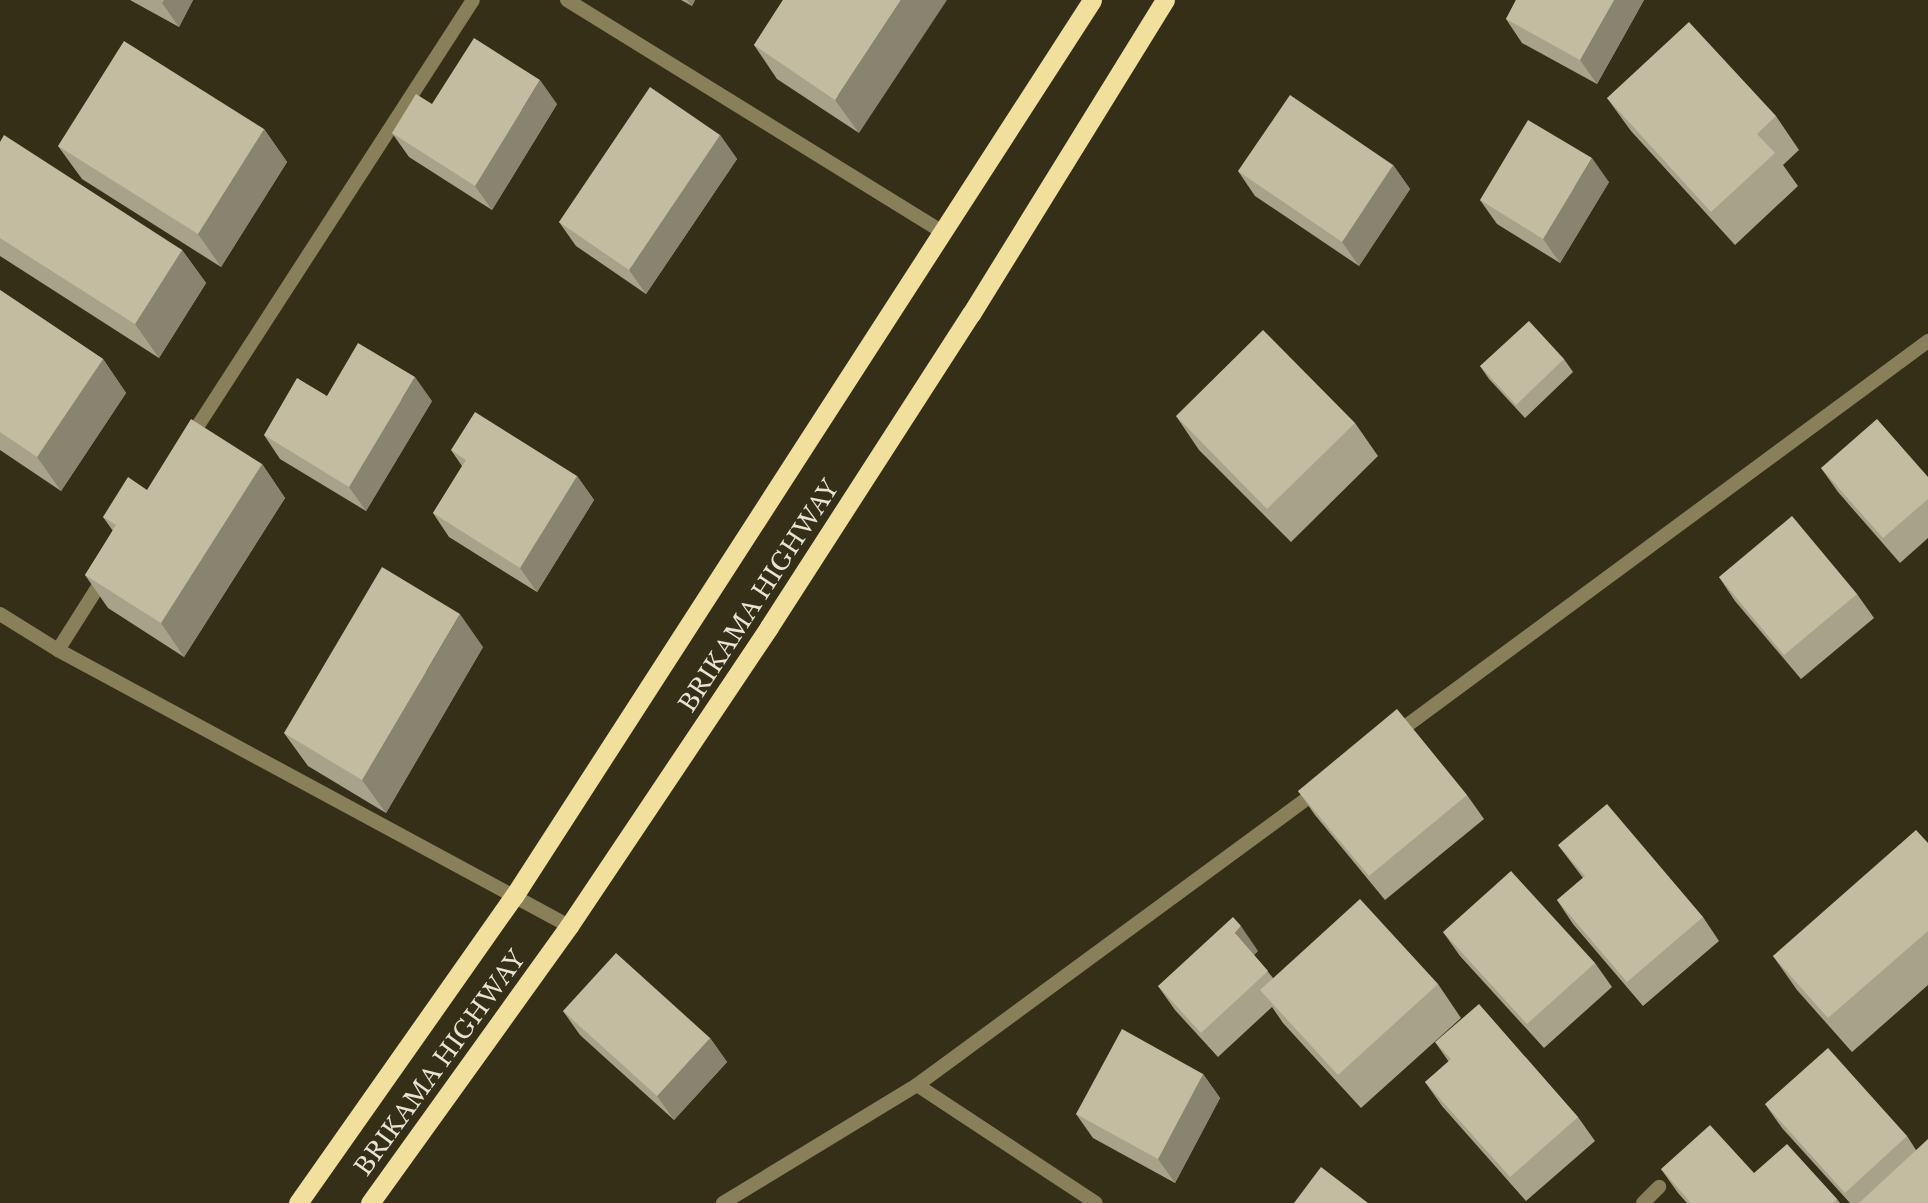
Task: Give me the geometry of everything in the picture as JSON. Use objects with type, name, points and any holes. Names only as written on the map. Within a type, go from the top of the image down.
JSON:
[{"type":"highway","name":"BRIKAMA HIGHWAY","points":[[298,1203],[514,896],[1092,0]]},
{"type":"highway","name":"BRIKAMA HIGHWAY","points":[[370,1203],[569,926],[919,395],[1165,0]]},
{"type":"street","points":[[184,448],[473,0]]},
{"type":"street","points":[[567,0],[941,231]]},
{"type":"street","points":[[1378,747],[1928,341]]},
{"type":"street","points":[[58,650],[117,555]]},
{"type":"street","points":[[0,614],[58,650],[569,926]]},
{"type":"street","points":[[723,1203],[917,1085],[1333,780]]},
{"type":"street","points":[[917,1085],[1096,1203]]},
{"type":"street","points":[[1643,1203],[1659,1187]]},
{"type":"building","points":[[783,0],[901,0],[835,100],[754,45]]},
{"type":"building","points":[[1516,0],[1614,0],[1580,60],[1506,19]]},
{"type":"building","points":[[1689,22],[1776,116],[1757,134],[1775,153],[1711,212],[1607,98]]},
{"type":"building","points":[[474,38],[540,80],[475,186],[392,133],[416,94],[432,104]]},
{"type":"building","points":[[124,41],[264,129],[198,234],[58,146]]},
{"type":"building","points":[[650,87],[720,135],[629,270],[559,222]]},
{"type":"building","points":[[1290,95],[1393,165],[1342,242],[1238,171]]},
{"type":"building","points":[[1528,120],[1592,158],[1543,239],[1480,200]]},
{"type":"building","points":[[4,135],[182,250],[135,324],[0,238],[0,142]]},
{"type":"building","points":[[0,290],[103,359],[37,457],[0,432]]},
{"type":"building","points":[[1529,321],[1564,359],[1516,405],[1480,366]]},
{"type":"building","points":[[1263,330],[1355,423],[1267,509],[1176,416]]},
{"type":"building","points":[[358,343],[415,377],[349,487],[264,435],[297,378],[327,396]]},
{"type":"building","points":[[475,412],[577,476],[520,568],[433,513],[466,460],[451,450]]},
{"type":"building","points":[[191,419],[262,464],[161,623],[85,575],[116,525],[103,517],[128,477],[147,490]]},
{"type":"building","points":[[1877,419],[1928,477],[1928,499],[1883,538],[1821,468]]},
{"type":"building","points":[[1792,516],[1857,594],[1784,655],[1719,577]]},
{"type":"building","points":[[382,567],[460,614],[362,780],[284,733]]},
{"type":"building","points":[[1397,709],[1467,795],[1369,876],[1298,791]]},
{"type":"building","points":[[1607,804],[1703,917],[1627,982],[1557,900],[1585,876],[1558,845]]},
{"type":"building","points":[[1916,830],[1928,843],[1928,931],[1828,1018],[1773,956]]},
{"type":"building","points":[[1511,871],[1595,963],[1527,1024],[1443,932]]},
{"type":"building","points":[[1360,899],[1438,984],[1338,1075],[1260,990]]},
{"type":"building","points":[[1233,917],[1241,926],[1235,933],[1268,971],[1201,1033],[1158,986]]},
{"type":"building","points":[[616,953],[710,1038],[657,1096],[563,1011]]},
{"type":"building","points":[[1479,1004],[1578,1117],[1510,1177],[1425,1082],[1451,1059],[1435,1042]]},
{"type":"building","points":[[1122,1029],[1203,1074],[1158,1159],[1076,1114]]},
{"type":"building","points":[[1828,1048],[1907,1136],[1845,1193],[1765,1104]]},
{"type":"building","points":[[1710,1125],[1754,1173],[1787,1144],[1837,1199],[1833,1203],[1691,1203],[1661,1169]]},
{"type":"building","points":[[1928,1139],[1928,1203],[1859,1203]]},
{"type":"building","points":[[1321,1167],[1368,1203],[1294,1203]]}]
